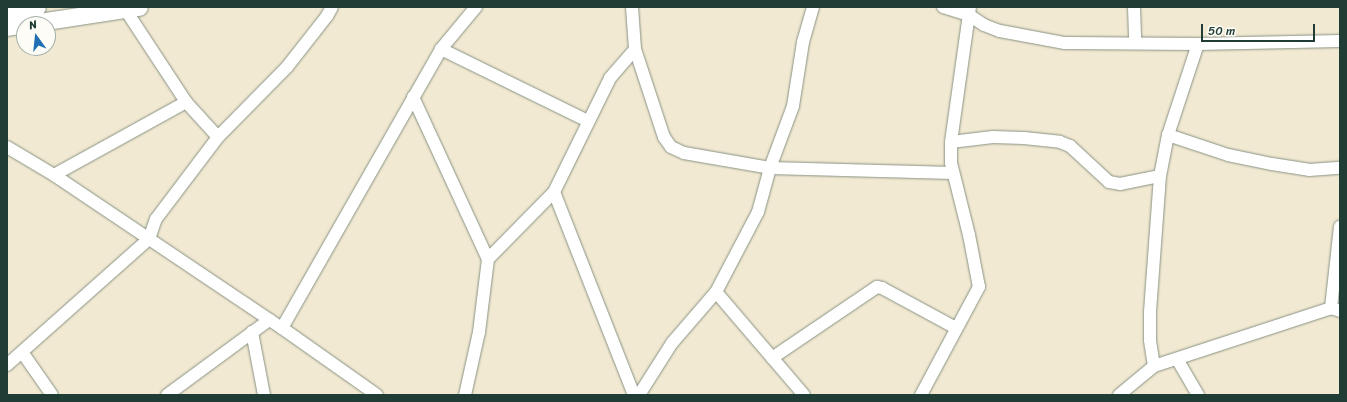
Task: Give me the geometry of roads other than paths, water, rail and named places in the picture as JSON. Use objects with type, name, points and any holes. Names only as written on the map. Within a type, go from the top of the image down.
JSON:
[{"type":"main road","points":[[7,12],[37,7]]},
{"type":"main road","points":[[56,19],[132,8]]},
{"type":"street","points":[[7,365],[149,239],[156,219],[218,137],[287,67],[327,16],[332,7]]},
{"type":"street","points":[[282,328],[441,49],[476,7]]},
{"type":"street","points":[[632,7],[636,49],[664,137],[671,147],[684,153],[770,168],[953,173]]},
{"type":"street","points":[[639,395],[672,343],[716,292],[758,212],[770,168],[793,106],[803,42],[813,7]]},
{"type":"street","points":[[943,7],[970,11],[984,25],[1000,30],[1066,43],[1135,42],[1198,44],[1340,41]]},
{"type":"street","points":[[1134,7],[1135,42]]},
{"type":"street","points":[[132,8],[186,102],[218,137]]},
{"type":"street","points":[[921,395],[979,287],[969,235],[953,173],[951,142],[970,11]]},
{"type":"street","points":[[1154,366],[1150,340],[1150,312],[1160,176],[1168,135],[1198,44]]},
{"type":"street","points":[[441,49],[588,121]]},
{"type":"street","points":[[488,259],[554,192],[610,78],[636,49]]},
{"type":"street","points":[[413,97],[488,259],[479,332],[465,395]]},
{"type":"street","points":[[54,175],[186,102]]},
{"type":"street","points":[[1168,135],[1228,156],[1309,170],[1340,168]]},
{"type":"street","points":[[951,142],[993,137],[1024,138],[1060,142],[1070,146],[1109,182],[1120,184],[1160,176]]},
{"type":"street","points":[[7,147],[54,175],[282,328],[377,395]]},
{"type":"street","points":[[554,192],[634,395]]},
{"type":"street","points":[[1119,395],[1154,366],[1336,310],[1340,226]]},
{"type":"street","points":[[772,358],[877,287],[882,288],[956,328]]},
{"type":"street","points":[[716,292],[804,395]]},
{"type":"street","points":[[167,395],[269,320]]},
{"type":"street","points":[[252,332],[264,395]]},
{"type":"street","points":[[22,352],[52,395]]},
{"type":"street","points":[[1177,359],[1198,395]]}]
